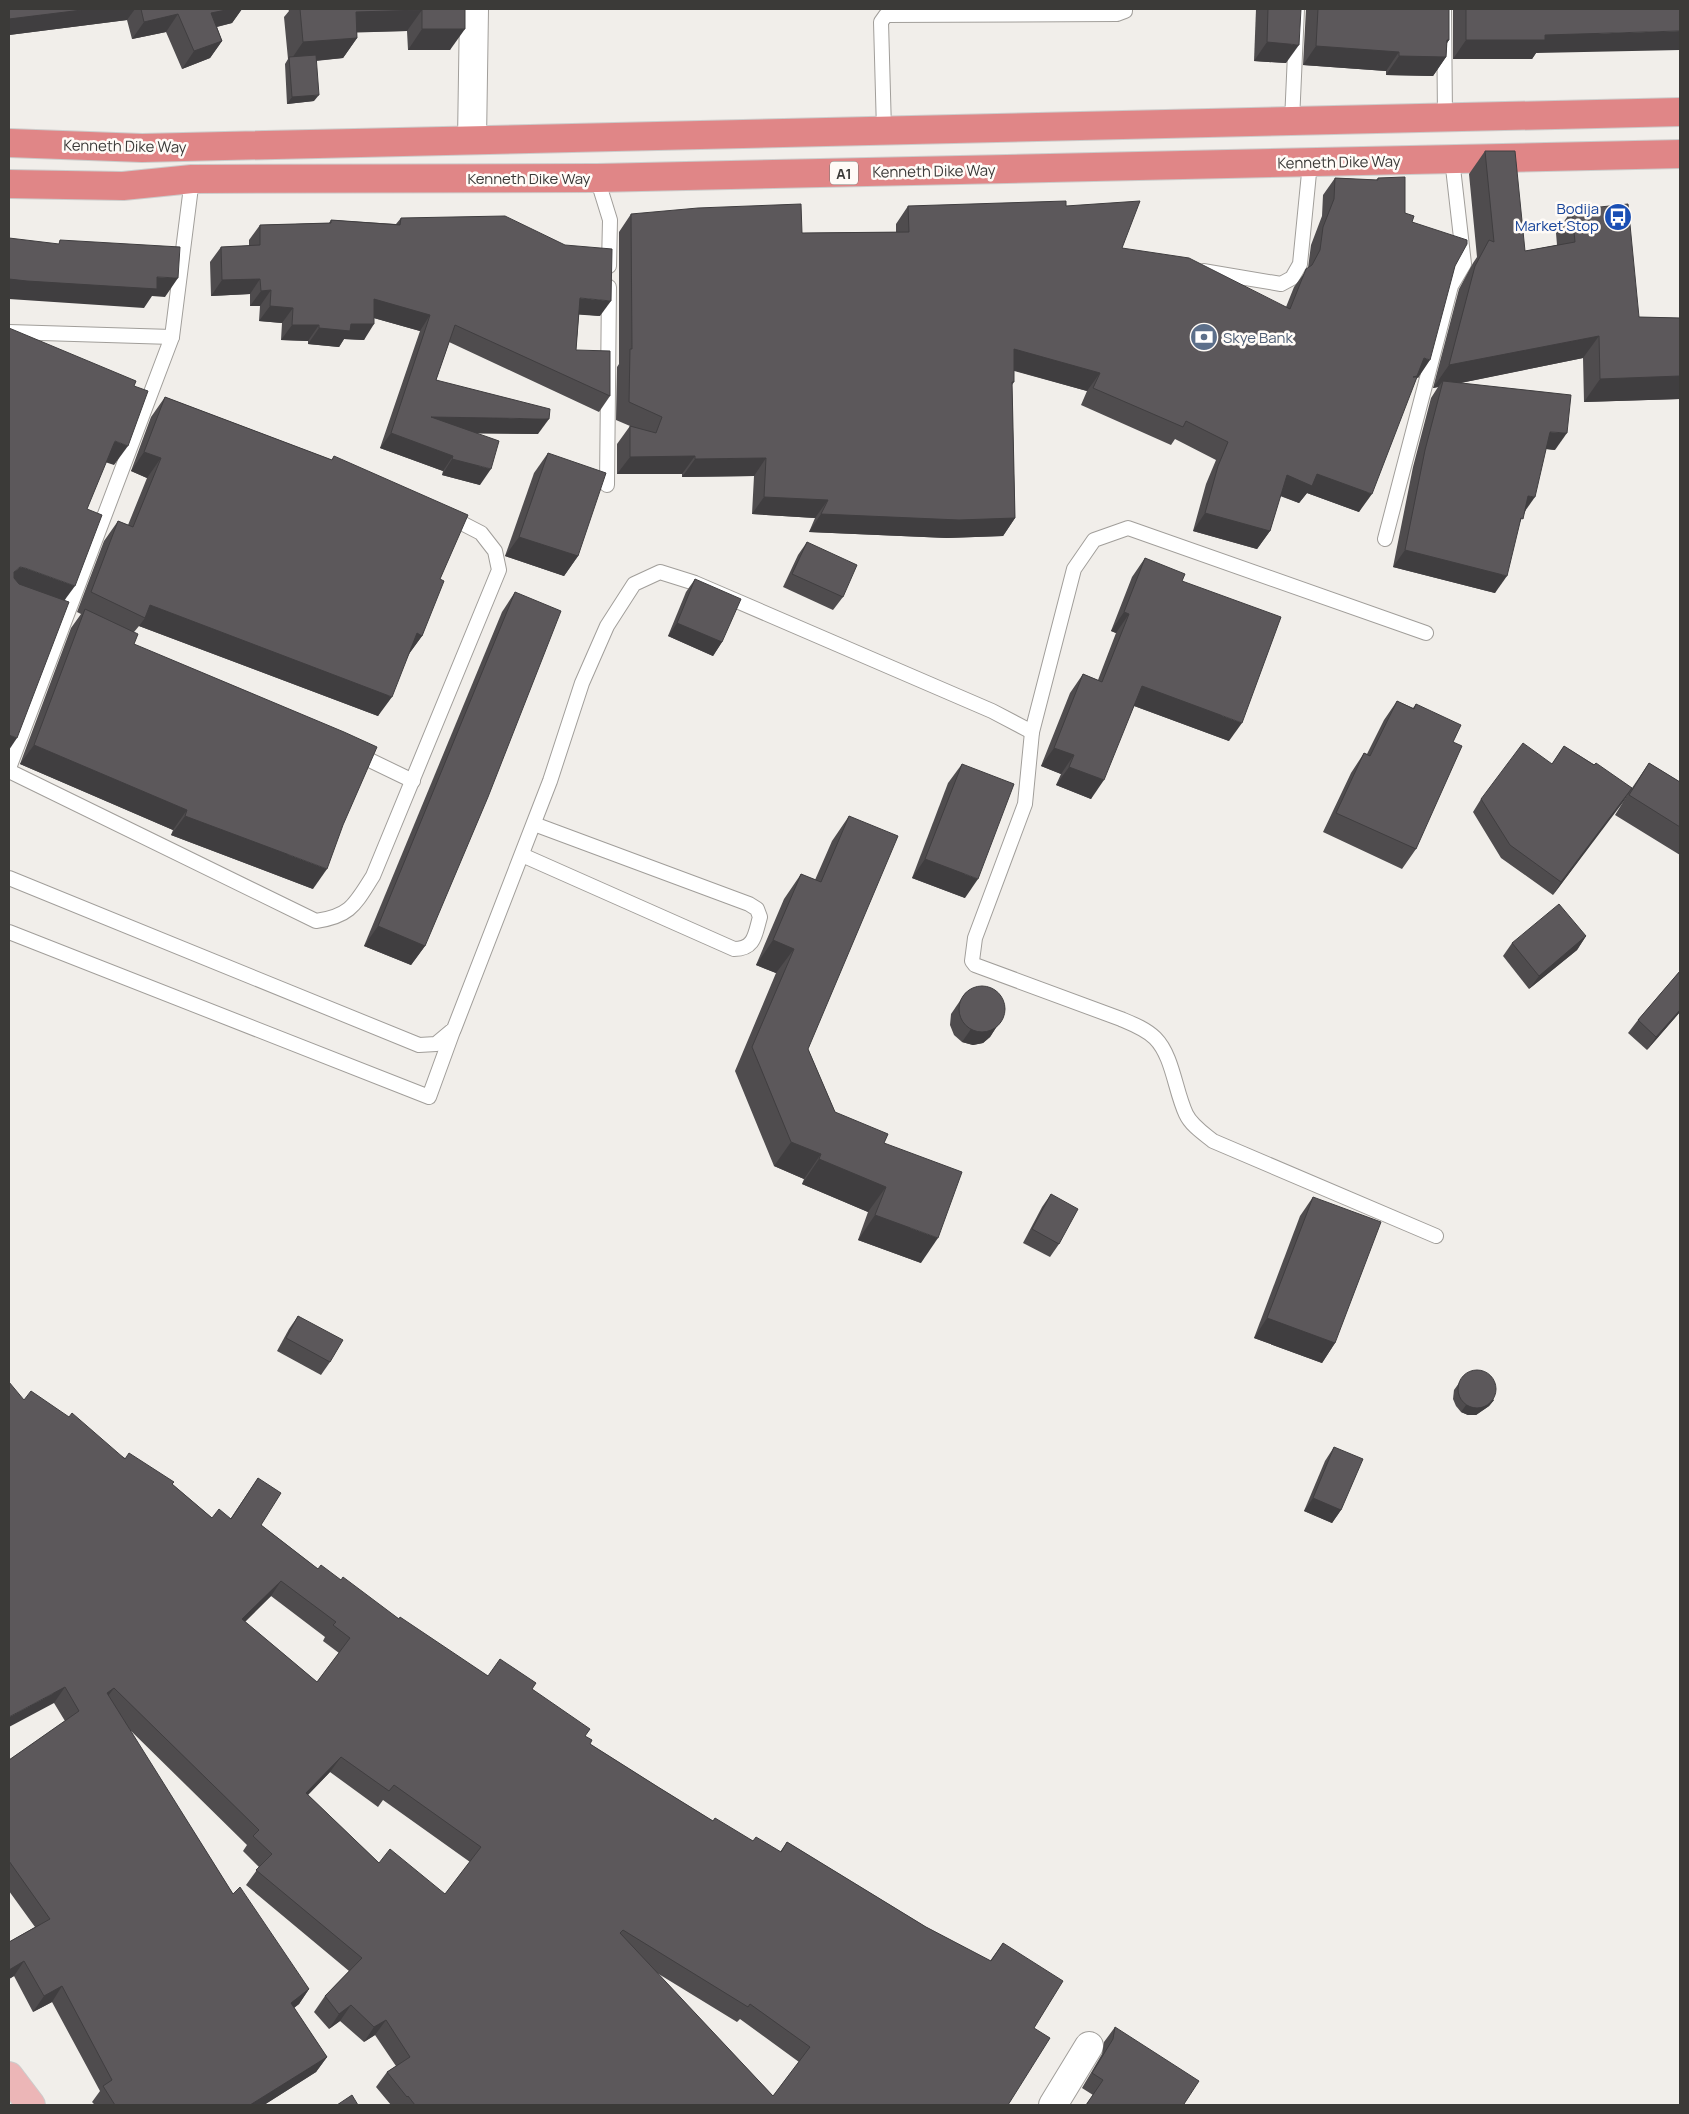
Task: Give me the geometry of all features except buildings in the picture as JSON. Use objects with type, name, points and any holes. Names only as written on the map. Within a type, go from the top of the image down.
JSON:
[{"type":"highway","name":"Kenneth Dike Way","points":[[9,143],[142,148],[1680,112]]},
{"type":"highway","name":"Kenneth Dike Way","points":[[9,184],[123,186],[192,179],[596,178],[1680,154]]},
{"type":"main road","points":[[9,2076],[31,2105]]},
{"type":"street","points":[[472,140],[474,9]]},
{"type":"street","points":[[1053,2105],[1089,2046]]},
{"type":"lane","points":[[884,130],[881,22],[886,15],[1117,14],[1126,9]]},
{"type":"lane","points":[[1292,121],[1298,9]]},
{"type":"lane","points":[[1444,9],[1444,117]]},
{"type":"lane","points":[[1385,539],[1451,286],[1464,264],[1452,159]]},
{"type":"lane","points":[[1188,268],[1281,284],[1292,278],[1300,264],[1310,163]]},
{"type":"lane","points":[[596,178],[610,220],[607,485]]},
{"type":"lane","points":[[192,179],[172,337],[71,618],[9,770],[316,921],[333,918],[352,908],[373,876],[499,570],[496,551],[481,533],[438,510]]},
{"type":"lane","points":[[9,332],[172,337]]},
{"type":"lane","points":[[1426,633],[1128,528],[1094,540],[1074,569],[1032,732],[1025,804],[975,938],[972,961],[975,965],[1121,1019],[1142,1029],[1155,1038],[1164,1050],[1186,1115],[1197,1129],[1213,1141],[1436,1236]]},
{"type":"lane","points":[[9,932],[429,1097],[550,781],[582,683],[606,626],[634,584],[660,572],[695,583],[992,711],[1032,732]]},
{"type":"lane","points":[[50,610],[71,618]]},
{"type":"lane","points":[[342,747],[413,781]]},
{"type":"lane","points":[[522,855],[734,949],[744,949],[752,942],[760,917],[757,909],[749,904],[534,824]]},
{"type":"lane","points":[[9,878],[419,1045],[436,1044],[454,1029]]},
{"type":"place","name":"Bodija Market Stop","points":[[1618,217]]},
{"type":"place","name":"Skye Bank","points":[[1204,337]]}]
